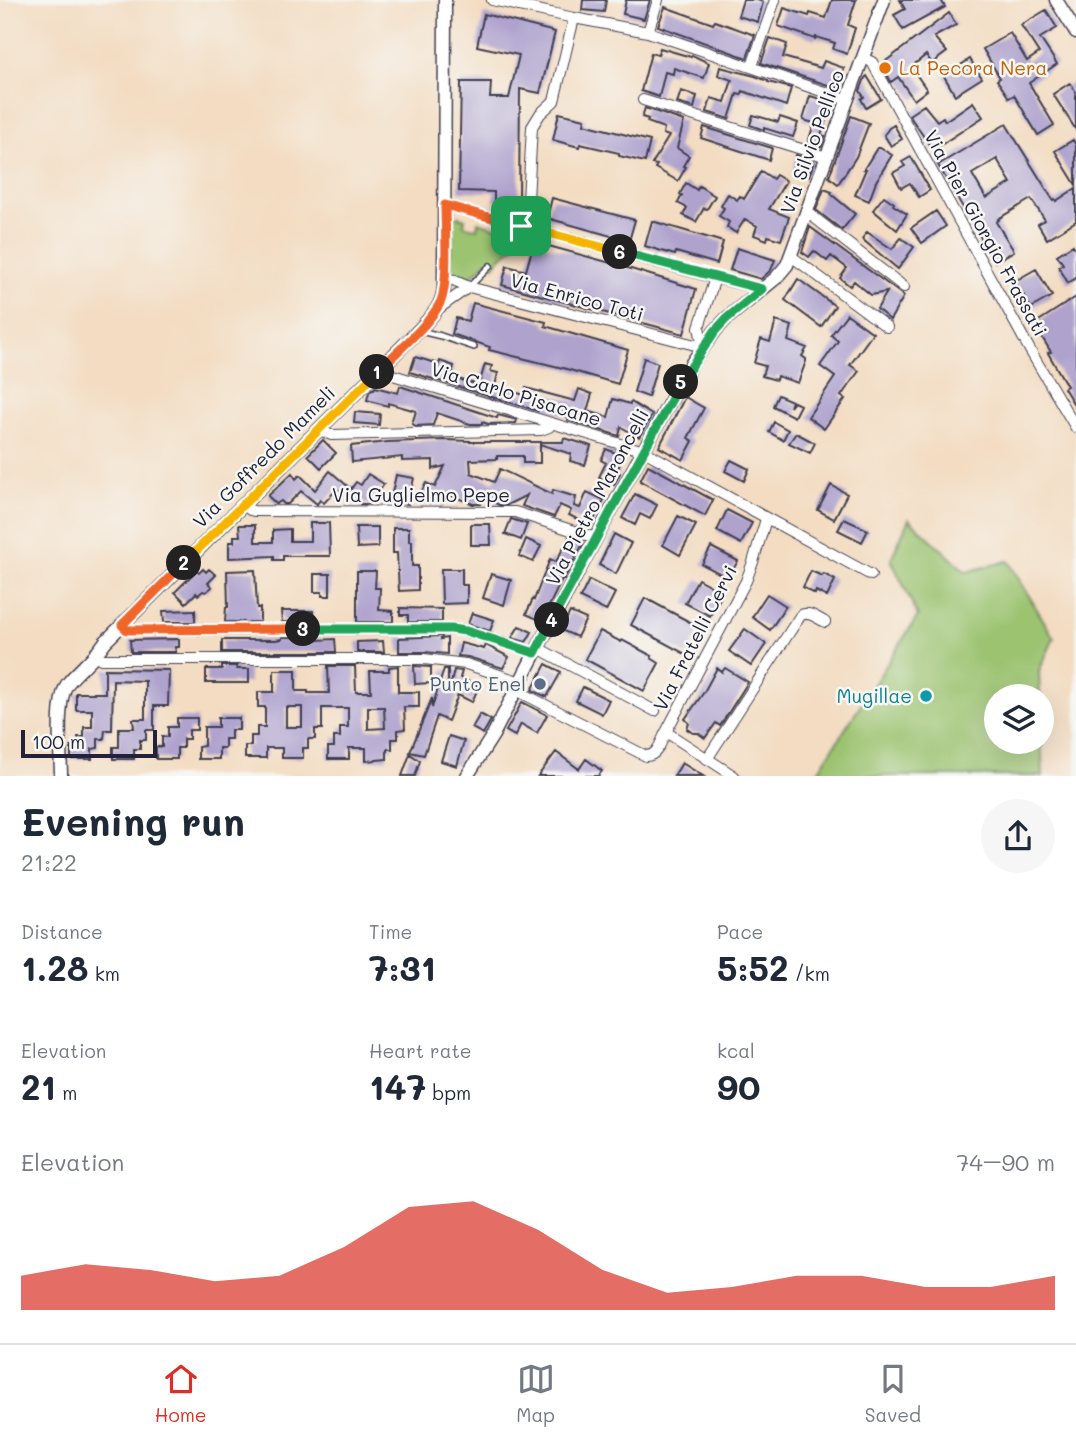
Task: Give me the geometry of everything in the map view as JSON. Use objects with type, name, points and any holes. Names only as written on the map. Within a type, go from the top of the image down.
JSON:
[{"type":"street","name":"Via Goffredo Mameli","points":[[61,776],[62,698],[69,683],[105,642],[418,331],[443,297],[445,0]]},
{"type":"street","points":[[492,0],[648,32],[848,100]]},
{"type":"street","points":[[648,32],[658,0]]},
{"type":"street","points":[[752,66],[775,0]]},
{"type":"street","name":"Via Silvio Pellico","points":[[762,289],[780,274],[791,256],[884,0]]},
{"type":"street","points":[[1056,0],[1076,32]]},
{"type":"street","points":[[521,226],[528,200],[532,127],[540,114],[554,101],[574,18]]},
{"type":"street","name":"Via Pier Giorgio Frassati","points":[[863,58],[872,62],[1031,352],[1076,428]]},
{"type":"street","points":[[643,100],[827,157]]},
{"type":"street","points":[[445,205],[762,289]]},
{"type":"street","points":[[807,212],[904,287]]},
{"type":"street","points":[[791,256],[887,327]]},
{"type":"street","name":"Via Enrico Toti","points":[[444,276],[469,286],[703,347]]},
{"type":"street","points":[[703,347],[699,327],[715,278]]},
{"type":"street","name":"Via Goffredo Mameli","points":[[435,311],[469,286]]},
{"type":"street","name":"Via Pietro Maroncelli","points":[[467,776],[494,735],[596,538],[703,347],[726,319],[762,289]]},
{"type":"street","name":"Via Carlo Pisacane","points":[[380,369],[644,451]]},
{"type":"street","points":[[320,428],[331,435],[527,431],[544,430],[552,423]]},
{"type":"street","points":[[644,451],[871,575]]},
{"type":"street","name":"Via Guglielmo Pepe","points":[[244,504],[254,511],[515,512],[596,538]]},
{"type":"street","name":"Via Fratelli Cervi","points":[[518,686],[646,756],[652,756],[746,581],[766,519]]},
{"type":"street","points":[[707,759],[800,616],[808,613],[825,622]]},
{"type":"street","points":[[122,625],[127,630],[466,631],[536,650],[655,711]]},
{"type":"street","points":[[96,655],[101,659],[447,661],[466,664],[518,686]]},
{"type":"street","name":"Via Fratelli Cervi","points":[[666,732],[707,759],[719,772],[734,776]]},
{"type":"lane","points":[[469,286],[490,266]]},
{"type":"lane","points":[[418,331],[474,346]]},
{"type":"green space","points":[[456,216],[465,219],[464,226],[477,228],[478,222],[508,231],[520,240],[501,256],[494,266],[487,261],[475,274],[461,277],[450,271],[451,220]]},
{"type":"green space","points":[[909,519],[966,572],[1008,561],[1054,638],[1039,671],[1040,684],[984,684],[984,754],[1042,754],[1043,776],[815,776],[918,616],[891,559]]},
{"type":"building","points":[[583,0],[606,0],[604,12],[582,10]]},
{"type":"building","points":[[626,0],[650,0],[644,19],[623,14]]},
{"type":"building","points":[[743,0],[763,2],[758,22],[738,16]]},
{"type":"building","points":[[832,0],[856,0],[848,25],[855,28],[847,54],[833,49],[835,43],[778,26],[784,8],[826,18]]},
{"type":"building","points":[[900,0],[941,0],[945,7],[903,30],[894,15],[905,9]]},
{"type":"building","points":[[665,7],[755,35],[747,58],[658,26]]},
{"type":"building","points":[[1046,10],[1057,28],[1040,38],[1057,64],[1029,83],[1054,125],[1038,135],[1014,95],[1009,98],[997,80],[1000,78],[983,49],[1010,33],[1027,61],[1039,53],[1021,25]]},
{"type":"building","points":[[949,13],[956,25],[934,37],[947,52],[932,63],[926,55],[911,67],[927,90],[914,100],[898,77],[891,82],[882,64]]},
{"type":"building","points":[[484,14],[555,32],[540,93],[520,89],[519,201],[494,201],[494,192],[459,191],[461,82],[491,82],[490,98],[509,98],[519,55],[477,46]]},
{"type":"building","points":[[770,38],[787,44],[783,57],[821,68],[824,61],[844,68],[837,88],[761,63]]},
{"type":"building","points":[[660,48],[691,57],[692,55],[709,63],[704,78],[674,68],[673,74],[665,72],[659,97],[641,91],[651,53],[658,55]]},
{"type":"building","points":[[970,59],[982,78],[955,95],[944,76]]},
{"type":"building","points":[[720,67],[791,88],[786,106],[743,91],[741,95],[737,94],[729,119],[707,112],[711,98],[725,102],[732,80],[718,75]]},
{"type":"building","points":[[867,76],[881,99],[866,108],[860,91]]},
{"type":"building","points":[[1070,83],[1076,92],[1076,130],[1053,94]]},
{"type":"building","points":[[681,91],[697,96],[694,108],[677,103]]},
{"type":"building","points":[[810,96],[831,102],[821,135],[825,136],[821,147],[808,143],[814,123],[803,120]]},
{"type":"building","points":[[973,102],[983,117],[933,150],[909,115],[924,105],[937,121],[943,117],[945,121]]},
{"type":"building","points":[[645,108],[684,121],[677,148],[689,156],[678,181],[652,164],[669,136],[663,134],[664,128],[647,122],[648,119],[642,117]]},
{"type":"building","points":[[559,113],[585,119],[584,124],[650,141],[645,162],[619,156],[619,153],[553,140]]},
{"type":"building","points":[[753,115],[778,122],[780,117],[798,123],[793,137],[750,125]]},
{"type":"building","points":[[851,116],[869,123],[856,157],[838,184],[829,177]]},
{"type":"building","points":[[1006,124],[1053,200],[1056,201],[1076,188],[1076,221],[1047,239],[1038,224],[1045,220],[1031,199],[996,222],[1014,251],[995,262],[938,165]],"holes":[[[997,159],[1011,183],[986,198],[972,174]]]},
{"type":"building","points":[[894,125],[902,139],[891,146],[884,135]]},
{"type":"building","points":[[704,127],[772,148],[769,160],[701,138]]},
{"type":"building","points":[[1073,140],[1076,145],[1076,185],[1055,151]]},
{"type":"building","points":[[877,148],[892,155],[875,183],[869,201],[855,195],[864,169]]},
{"type":"building","points":[[796,155],[814,161],[809,176],[793,171]]},
{"type":"building","points":[[911,157],[930,190],[919,197],[910,183],[901,188],[893,173],[905,166],[902,162]]},
{"type":"building","points":[[761,171],[773,179],[776,175],[786,181],[769,209],[789,217],[781,240],[768,236],[767,240],[754,235],[757,226],[745,219],[736,233],[727,227],[729,222],[719,216],[728,194],[737,200],[740,196],[744,199]]},
{"type":"building","points":[[686,183],[697,190],[699,186],[715,196],[696,222],[683,215],[687,208],[678,203]]},
{"type":"building","points":[[824,189],[832,192],[831,194],[855,214],[842,230],[816,210]]},
{"type":"building","points":[[884,196],[907,214],[897,230],[873,210]]},
{"type":"building","points":[[552,198],[635,220],[629,241],[547,218]]},
{"type":"building","points":[[936,211],[946,226],[922,243],[911,228]]},
{"type":"building","points":[[652,221],[723,242],[717,264],[645,246]]},
{"type":"building","points":[[810,227],[904,296],[890,320],[877,309],[887,292],[871,295],[854,281],[850,286],[840,278],[847,268],[831,256],[827,261],[814,251],[809,257],[802,252]]},
{"type":"building","points":[[867,232],[892,249],[901,238],[914,247],[898,269],[862,239]]},
{"type":"building","points":[[534,242],[696,289],[684,334],[502,285],[507,266],[526,271]]},
{"type":"building","points":[[1073,245],[1076,250],[1076,278],[1068,283],[1059,267],[1063,264],[1057,255]]},
{"type":"building","points":[[737,248],[775,260],[771,270],[761,279],[730,270]]},
{"type":"building","points":[[1036,269],[1052,296],[1031,308],[1015,281]]},
{"type":"building","points":[[798,279],[835,306],[821,327],[785,300]]},
{"type":"building","points":[[1076,297],[1076,408],[1048,353],[1051,352],[1034,324]]},
{"type":"building","points":[[473,303],[546,322],[545,326],[628,350],[618,384],[489,350],[490,347],[452,334],[456,318],[468,321]]},
{"type":"building","points":[[847,314],[873,333],[850,365],[859,371],[841,396],[845,399],[824,429],[808,417],[835,377],[820,366],[838,341],[831,335]]},
{"type":"building","points":[[776,321],[792,326],[788,341],[807,348],[802,356],[806,361],[798,383],[777,376],[776,380],[762,376],[765,366],[754,363],[761,339],[770,342]]},
{"type":"building","points":[[415,357],[454,366],[451,377],[479,385],[485,364],[492,366],[490,371],[498,373],[495,386],[524,395],[526,388],[575,401],[579,389],[592,394],[587,411],[608,417],[613,399],[630,404],[631,402],[652,415],[639,437],[621,427],[619,436],[568,420],[569,417],[539,408],[538,411],[410,372]]},
{"type":"building","points":[[644,358],[658,363],[648,397],[634,392]]},
{"type":"building","points":[[400,386],[497,418],[498,415],[517,420],[516,423],[470,424],[437,413],[433,425],[416,426],[412,424],[416,411],[367,400],[369,392],[375,387],[398,393]]},
{"type":"building","points":[[778,395],[792,401],[790,407],[794,402],[800,405],[794,417],[773,406]]},
{"type":"building","points":[[685,397],[704,408],[688,438],[693,441],[683,460],[659,447]]},
{"type":"building","points":[[355,412],[380,414],[379,425],[354,423]]},
{"type":"building","points":[[774,422],[788,430],[783,440],[769,432]]},
{"type":"building","points":[[796,433],[815,443],[810,453],[789,443]]},
{"type":"building","points":[[564,438],[591,446],[585,465],[570,461],[571,454],[540,444],[540,463],[523,463],[523,456],[497,456],[497,459],[470,460],[471,473],[494,482],[500,469],[552,494],[553,490],[576,497],[574,506],[580,508],[587,492],[604,500],[591,526],[569,515],[571,510],[560,505],[554,517],[522,506],[527,495],[507,505],[499,505],[484,497],[481,504],[473,504],[447,494],[443,503],[432,497],[429,503],[418,498],[426,483],[435,487],[445,466],[433,469],[433,460],[402,461],[402,457],[352,462],[351,446],[445,440],[563,442]]},
{"type":"building","points":[[323,440],[336,453],[321,468],[308,455]]},
{"type":"building","points":[[606,449],[623,456],[617,471],[620,473],[614,485],[599,477],[606,463],[601,460]]},
{"type":"building","points":[[731,460],[749,469],[744,481],[725,471]]},
{"type":"building","points":[[648,465],[713,500],[705,516],[640,481]]},
{"type":"building","points":[[330,471],[351,489],[356,482],[361,485],[368,474],[384,484],[371,504],[360,504],[337,489],[324,503],[320,500],[317,504],[301,491],[288,504],[281,501],[276,504],[268,496],[292,473],[296,479],[300,475],[315,490]]},
{"type":"building","points":[[396,475],[414,478],[408,504],[390,502]]},
{"type":"building","points":[[831,485],[847,494],[834,519],[818,510]]},
{"type":"building","points":[[635,494],[657,505],[650,519],[640,514],[635,525],[622,518]]},
{"type":"building","points":[[727,510],[752,523],[741,544],[717,531]]},
{"type":"building","points":[[678,516],[696,525],[680,555],[663,545]]},
{"type":"building","points":[[511,519],[527,524],[521,540],[505,534]]},
{"type":"building","points":[[844,519],[868,530],[862,542],[838,530]]},
{"type":"building","points":[[310,523],[329,523],[330,556],[283,556],[283,560],[274,560],[274,556],[229,558],[229,542],[234,542],[234,536],[240,536],[239,525],[255,525],[255,542],[273,542],[273,530],[290,529],[290,541],[310,541]]},
{"type":"building","points":[[471,524],[490,524],[491,545],[471,545]]},
{"type":"building","points":[[356,527],[378,527],[378,547],[357,548]]},
{"type":"building","points":[[393,528],[409,528],[412,566],[418,566],[418,590],[399,591],[397,553],[393,553]]},
{"type":"building","points":[[614,534],[631,543],[616,574],[599,565]]},
{"type":"building","points":[[569,537],[583,544],[542,621],[526,614],[550,559],[556,562]]},
{"type":"building","points":[[526,539],[541,546],[533,562],[519,556]]},
{"type":"building","points":[[711,547],[738,561],[728,578],[702,564]]},
{"type":"building","points":[[203,569],[206,572],[209,569],[216,575],[208,583],[212,587],[198,595],[196,593],[186,603],[175,592],[196,571],[199,573]]},
{"type":"building","points":[[441,569],[462,569],[462,585],[467,585],[467,603],[442,604]]},
{"type":"building","points":[[255,570],[260,622],[225,622],[228,607],[227,571]]},
{"type":"building","points":[[357,571],[376,571],[375,588],[380,588],[379,610],[393,611],[393,622],[357,622]]},
{"type":"building","points":[[811,571],[835,580],[827,597],[803,587]]},
{"type":"building","points":[[314,574],[330,574],[330,596],[314,592]]},
{"type":"building","points":[[491,574],[511,580],[504,605],[483,598]]},
{"type":"building","points":[[698,579],[723,593],[710,616],[685,603]]},
{"type":"building","points":[[589,580],[615,593],[606,611],[580,598]]},
{"type":"building","points":[[767,594],[786,606],[770,630],[752,617]]},
{"type":"building","points":[[645,598],[701,628],[687,655],[631,625]]},
{"type":"building","points":[[400,608],[442,609],[442,622],[408,622],[408,615],[400,615]]},
{"type":"building","points":[[195,610],[195,622],[164,622],[163,611]]},
{"type":"building","points":[[281,611],[313,611],[313,622],[282,622]]},
{"type":"building","points":[[570,612],[586,619],[577,637],[561,630]]},
{"type":"building","points":[[472,613],[494,620],[490,631],[468,624]]},
{"type":"building","points":[[519,626],[532,632],[526,642],[512,638]]},
{"type":"building","points":[[745,629],[766,644],[751,666],[729,651]]},
{"type":"building","points":[[600,631],[652,656],[651,658],[659,663],[644,691],[585,659]]},
{"type":"building","points":[[442,636],[441,639],[447,638],[447,654],[399,652],[399,638]]},
{"type":"building","points":[[282,637],[335,639],[336,652],[222,652],[222,640],[276,640]]},
{"type":"building","points":[[179,639],[176,652],[131,652],[130,640]]},
{"type":"building","points":[[383,641],[384,652],[357,652],[357,642]]},
{"type":"building","points":[[461,643],[484,649],[486,645],[509,657],[503,668],[458,656]]},
{"type":"building","points":[[546,664],[561,672],[547,697],[532,690]]},
{"type":"building","points":[[222,666],[249,669],[249,683],[206,683],[206,669],[222,669]]},
{"type":"building","points":[[328,666],[355,666],[356,692],[371,692],[370,671],[389,671],[389,667],[398,666],[398,692],[419,692],[419,707],[404,707],[405,729],[398,730],[398,739],[392,739],[392,749],[387,749],[387,759],[366,761],[366,748],[349,748],[349,759],[328,759],[328,747],[334,747],[334,737],[340,737],[340,727],[348,727],[348,708],[322,708],[322,729],[315,729],[315,739],[308,739],[308,748],[303,748],[303,758],[282,758],[282,748],[266,748],[266,758],[245,758],[245,746],[251,746],[251,736],[257,736],[257,727],[265,727],[265,707],[258,707],[258,692],[274,692],[274,670],[296,670],[296,691],[329,693]],"holes":[[[286,707],[302,707],[302,727],[286,727]],[[368,707],[384,707],[385,728],[368,729]]]},
{"type":"building","points":[[414,666],[431,667],[431,683],[415,684]]},
{"type":"building","points":[[717,668],[722,672],[725,668],[748,682],[720,726],[716,723],[705,738],[687,729],[689,723],[685,719]]},
{"type":"building","points":[[105,669],[169,670],[168,706],[154,706],[154,730],[146,730],[146,740],[140,740],[140,749],[134,749],[134,759],[113,759],[113,747],[119,747],[119,728],[134,728],[133,719],[145,719],[145,681],[113,680],[112,730],[105,730],[104,739],[98,739],[98,748],[92,749],[92,759],[71,759],[71,747],[78,747],[78,737],[84,737],[84,727],[92,727],[92,710],[76,710],[76,693],[105,693]]},
{"type":"building","points":[[444,669],[448,669],[448,688],[454,670],[462,671],[460,678],[479,686],[472,702],[458,695],[448,721],[437,716],[424,755],[410,752],[432,698],[432,708]]},
{"type":"building","points":[[583,687],[609,700],[602,714],[576,701]]},
{"type":"building","points":[[522,702],[547,715],[537,733],[521,724],[515,736],[506,731]]},
{"type":"building","points":[[480,714],[491,720],[483,734],[472,728]]},
{"type":"building","points":[[177,718],[197,718],[197,730],[189,730],[189,739],[183,739],[183,748],[177,748],[177,759],[156,759],[156,747],[162,747],[162,737],[168,737],[168,727],[177,727]]},
{"type":"building","points":[[218,718],[239,718],[239,730],[231,730],[231,739],[225,739],[225,748],[219,748],[219,759],[198,759],[198,747],[204,746],[204,727],[218,727]]},
{"type":"building","points":[[449,736],[464,741],[457,766],[441,761]]},
{"type":"building","points":[[556,752],[579,769],[586,759],[602,771],[598,776],[538,776]]},
{"type":"building","points":[[410,754],[420,761],[415,776],[402,776]]},
{"type":"building","points":[[682,763],[703,776],[674,776]]},
{"type":"place","name":"La Pecora Nera","points":[[885,68]]},
{"type":"place","name":"Punto Enel","points":[[540,684]]},
{"type":"place","name":"Mugillae","points":[[926,696]]},
{"type":"route","points":[[445,205],[521,226],[762,289],[726,319],[692,363],[535,653],[466,631],[451,629],[127,630],[122,625],[440,305],[444,293],[445,205]]}]
